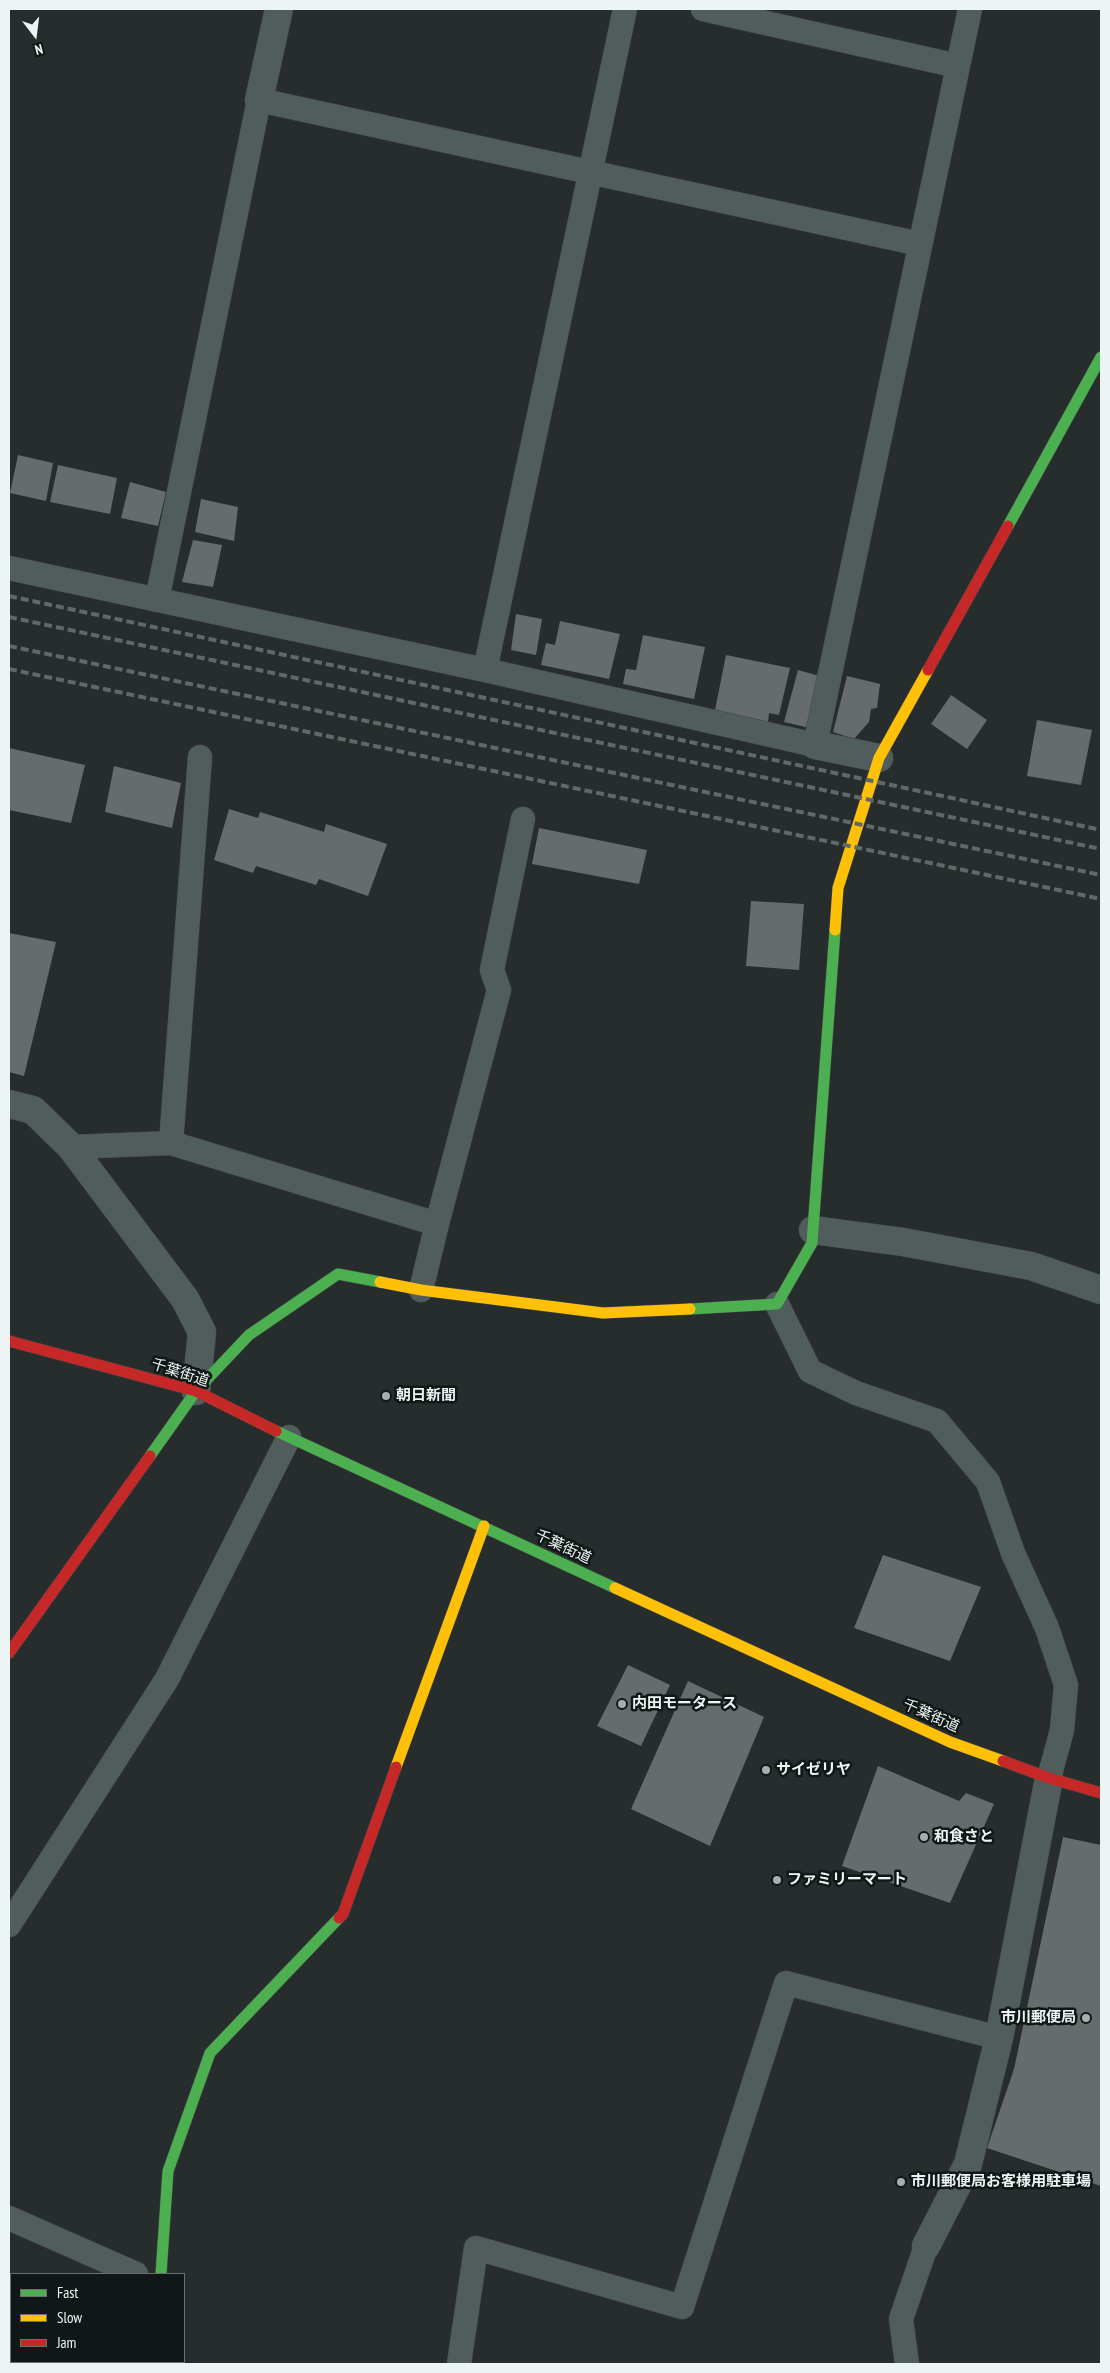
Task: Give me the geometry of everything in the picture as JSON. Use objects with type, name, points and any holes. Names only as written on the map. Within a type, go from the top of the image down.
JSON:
[{"type":"main road","points":[[9,1653],[196,1391],[249,1335],[338,1274],[421,1290],[603,1313],[777,1304],[812,1243],[838,888],[879,758],[1101,357]]},
{"type":"main road","name":"千葉街道","points":[[9,1341],[196,1391],[289,1437],[950,1742],[1049,1778],[1101,1793]]},
{"type":"main road","points":[[161,2273],[168,2171],[210,2053],[343,1914],[484,1526]]},
{"type":"street","points":[[259,100],[279,9]]},
{"type":"street","points":[[815,744],[879,758]]},
{"type":"street","points":[[9,1104],[34,1110],[71,1147],[185,1299],[202,1332],[196,1391]]},
{"type":"street","points":[[813,1230],[903,1242],[1031,1266],[1101,1290]]},
{"type":"street","points":[[926,2246],[968,2164],[999,2038],[1049,1778]]},
{"type":"lane","points":[[485,670],[626,9]]},
{"type":"lane","points":[[703,9],[958,66]]},
{"type":"lane","points":[[9,568],[485,670],[815,744],[970,9]]},
{"type":"lane","points":[[157,600],[259,100],[920,244]]},
{"type":"lane","points":[[172,1143],[200,757]]},
{"type":"lane","points":[[421,1290],[499,990],[492,970],[523,819]]},
{"type":"lane","points":[[71,1147],[172,1143],[437,1224]]},
{"type":"lane","points":[[777,1304],[810,1371],[856,1392],[937,1421],[988,1482],[1012,1553],[1048,1628],[1066,1685],[1062,1730],[1049,1778]]},
{"type":"lane","points":[[9,1925],[167,1679],[289,1437]]},
{"type":"lane","points":[[460,2364],[476,2248],[682,2307],[786,1983],[999,2038]]},
{"type":"lane","points":[[9,2218],[134,2273]]},
{"type":"lane","points":[[907,2364],[901,2319],[926,2246]]},
{"type":"building","points":[[18,455],[53,463],[46,501],[10,493]]},
{"type":"building","points":[[58,465],[117,478],[110,514],[50,502]]},
{"type":"building","points":[[130,482],[166,492],[158,526],[121,518]]},
{"type":"building","points":[[201,499],[238,507],[234,541],[195,532]]},
{"type":"building","points":[[193,540],[222,545],[213,587],[182,582]]},
{"type":"building","points":[[516,614],[542,619],[536,655],[511,650]]},
{"type":"building","points":[[560,621],[620,634],[609,679],[541,665],[546,643],[555,645]]},
{"type":"building","points":[[643,635],[705,647],[694,699],[623,684],[626,669],[636,670]]},
{"type":"building","points":[[726,655],[790,668],[779,715],[769,713],[768,722],[715,710]]},
{"type":"building","points":[[798,670],[823,677],[810,728],[784,722]]},
{"type":"building","points":[[847,676],[880,684],[877,708],[871,709],[869,722],[854,739],[833,732]]},
{"type":"building","points":[[951,695],[987,720],[967,749],[931,724]]},
{"type":"building","points":[[1037,720],[1092,730],[1081,785],[1027,776]]},
{"type":"building","points":[[9,748],[85,765],[71,823],[9,810]]},
{"type":"building","points":[[114,766],[181,783],[172,828],[105,812]]},
{"type":"building","points":[[229,809],[258,818],[260,812],[324,832],[326,824],[387,844],[368,896],[319,879],[316,885],[256,866],[253,873],[214,860]]},
{"type":"building","points":[[539,828],[647,850],[639,884],[532,864]]},
{"type":"building","points":[[751,901],[804,904],[799,970],[746,966]]},
{"type":"building","points":[[9,933],[56,942],[24,1076],[9,1072]]},
{"type":"building","points":[[883,1555],[981,1587],[950,1661],[854,1628]]},
{"type":"building","points":[[628,1665],[670,1685],[641,1746],[597,1726]]},
{"type":"building","points":[[688,1681],[764,1717],[710,1846],[631,1809]]},
{"type":"building","points":[[878,1766],[959,1801],[966,1793],[994,1804],[950,1903],[842,1866]]},
{"type":"building","points":[[1063,1837],[1101,1845],[1101,2186],[987,2148],[1014,2069]]},
{"type":"railway","points":[[9,596],[1101,830]]},
{"type":"railway","points":[[9,617],[1101,849]]},
{"type":"railway","points":[[9,646],[1101,875]]},
{"type":"railway","points":[[9,669],[1101,899]]},
{"type":"traffic: fast","points":[[1008,526],[1101,357]]},
{"type":"traffic: fast","points":[[690,1309],[777,1304],[812,1243],[835,930]]},
{"type":"traffic: fast","points":[[150,1456],[196,1391],[249,1335],[338,1274],[380,1282]]},
{"type":"traffic: fast","points":[[276,1431],[615,1588]]},
{"type":"traffic: fast","points":[[161,2273],[168,2171],[210,2053],[339,1918]]},
{"type":"traffic: slow","points":[[835,930],[838,888],[879,758],[928,670]]},
{"type":"traffic: slow","points":[[380,1282],[421,1290],[603,1313],[690,1309]]},
{"type":"traffic: slow","points":[[396,1767],[484,1526]]},
{"type":"traffic: slow","points":[[615,1588],[950,1742],[1003,1761]]},
{"type":"traffic: jam","points":[[928,670],[1008,526]]},
{"type":"traffic: jam","points":[[9,1341],[196,1391],[276,1431]]},
{"type":"traffic: jam","points":[[9,1653],[150,1456]]},
{"type":"traffic: jam","points":[[1003,1761],[1049,1778],[1101,1793]]},
{"type":"traffic: jam","points":[[339,1918],[343,1914],[396,1767]]},
{"type":"place","name":"朝日新聞","points":[[386,1396]]},
{"type":"place","name":"内田モータース","points":[[622,1704]]},
{"type":"place","name":"サイゼリヤ","points":[[766,1770]]},
{"type":"place","name":"和食さと","points":[[924,1837]]},
{"type":"place","name":"ファミリーマート","points":[[777,1880]]},
{"type":"place","name":"市川郵便局","points":[[1086,2018]]},
{"type":"place","name":"市川郵便局お客様用駐車場","points":[[901,2182]]}]
